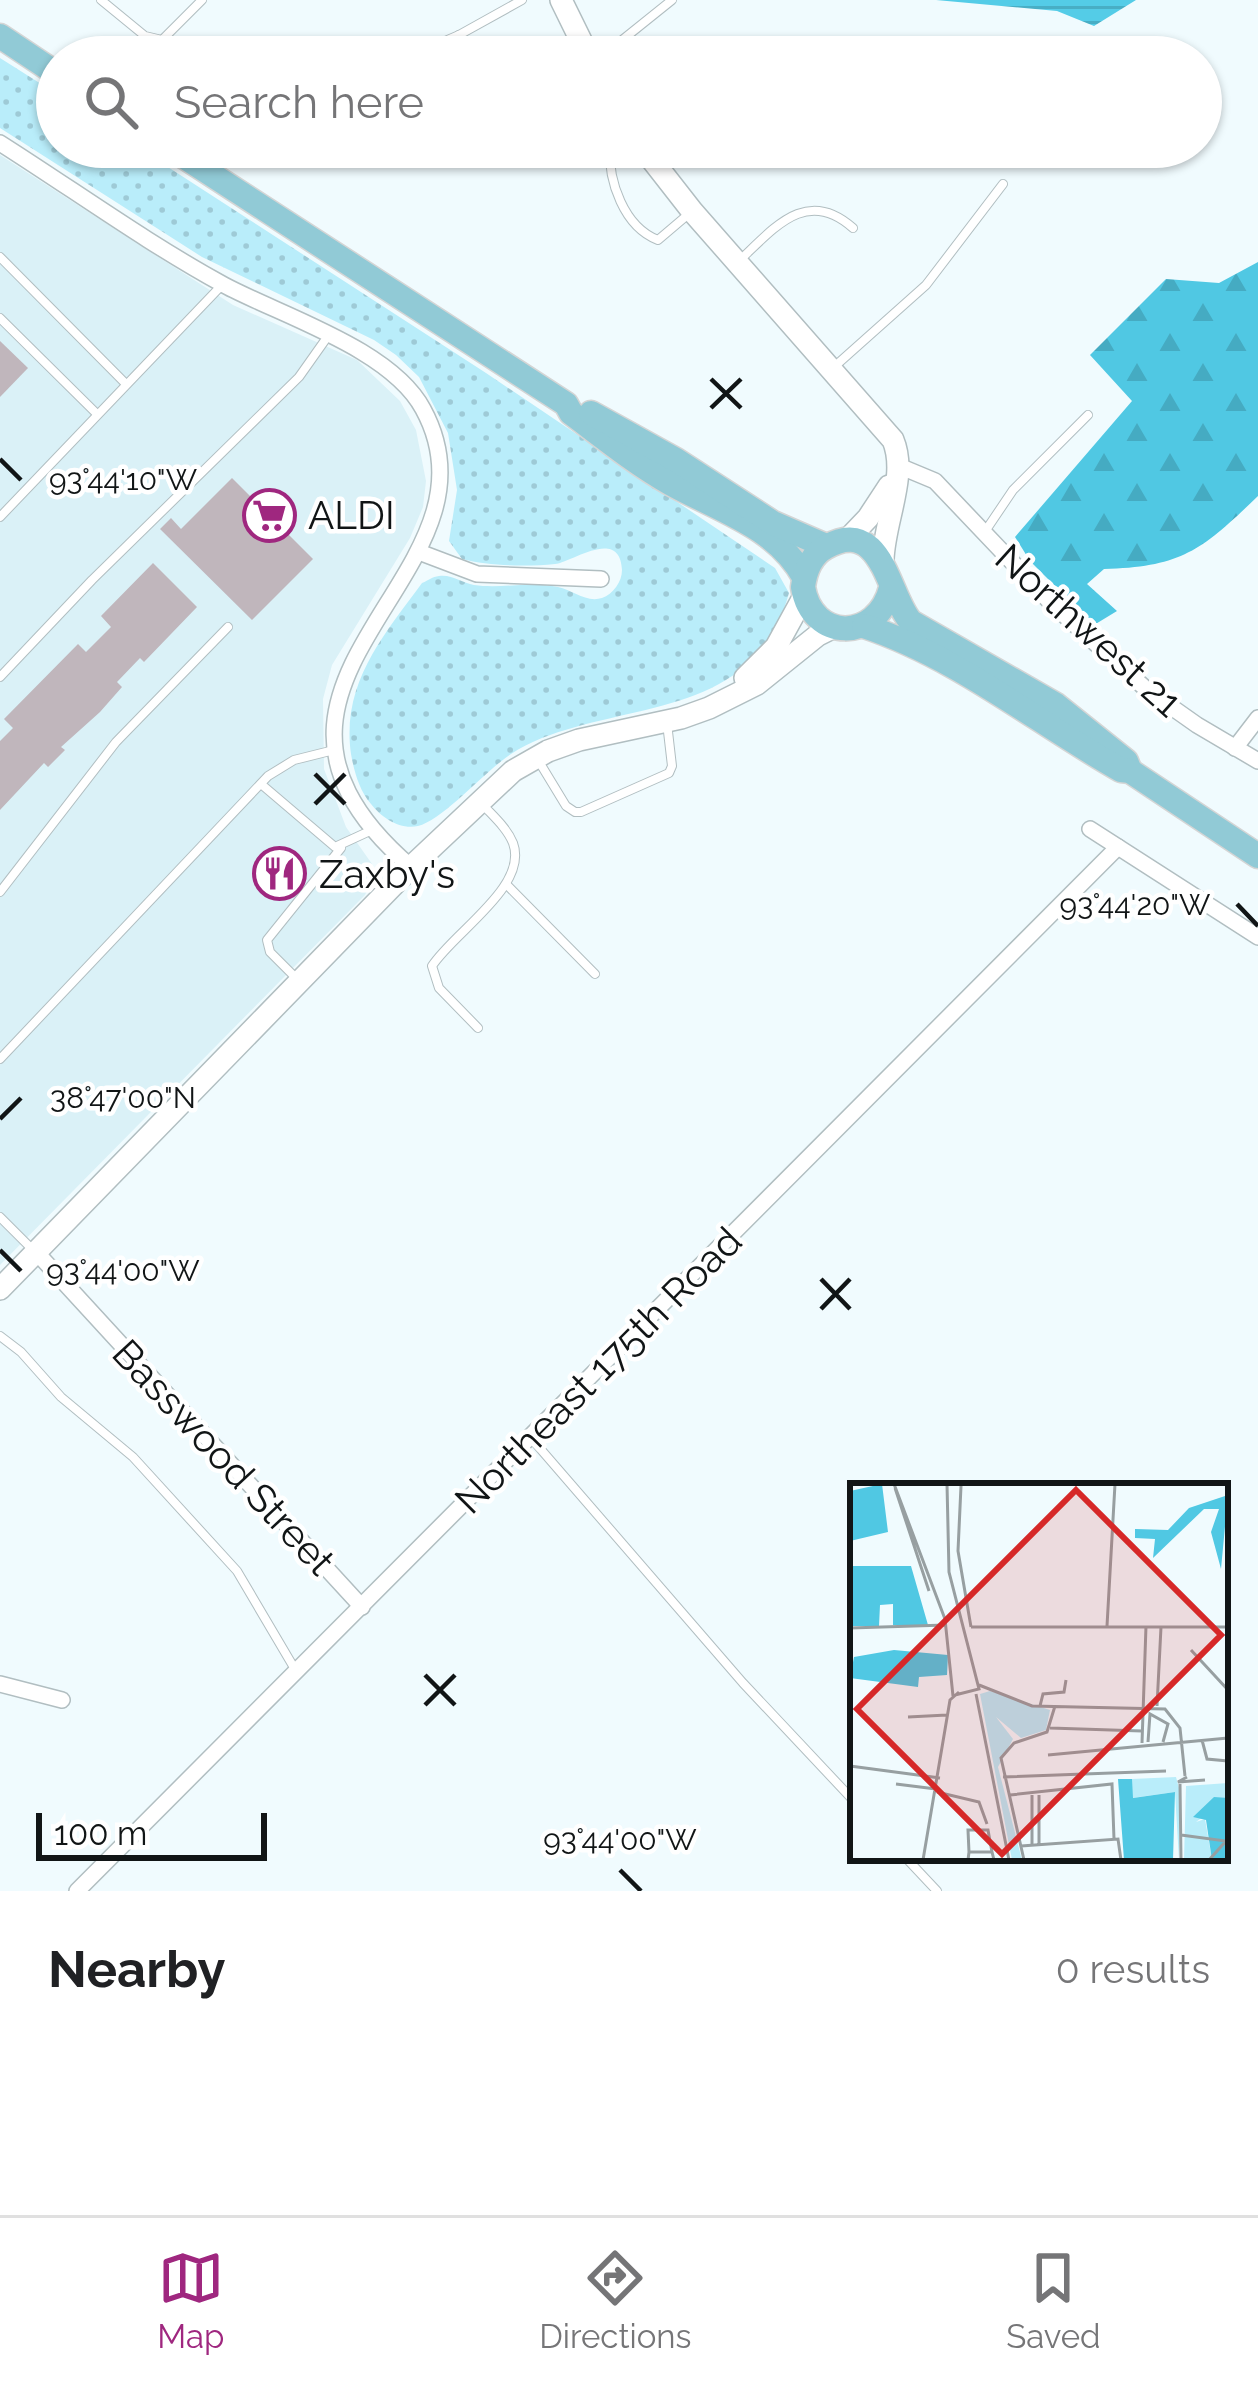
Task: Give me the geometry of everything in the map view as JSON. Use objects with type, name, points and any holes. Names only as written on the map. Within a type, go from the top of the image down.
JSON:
[{"type":"main road","points":[[0,36],[36,60]]},
{"type":"main road","points":[[201,168],[566,404],[577,405],[676,460],[773,523],[836,544],[865,547],[883,560],[900,610],[911,622],[1056,705],[1126,761],[1130,770],[1258,856]]},
{"type":"main road","points":[[566,404],[571,413],[646,469],[766,534],[790,554],[814,614],[834,627],[864,626],[934,654],[1070,742],[1121,770],[1130,770]]},
{"type":"main road","points":[[804,587],[811,561],[836,544]]},
{"type":"main road","points":[[864,626],[879,614],[891,588]]},
{"type":"street","points":[[561,0],[579,36]]},
{"type":"street","points":[[0,143],[36,166]]},
{"type":"street","points":[[40,168],[223,284],[371,359],[409,390],[424,410],[439,466],[438,495],[419,552],[347,670],[337,707],[341,780],[372,830],[411,867]]},
{"type":"street","points":[[658,168],[886,429],[898,452],[883,560]]},
{"type":"street","points":[[836,544],[896,474]]},
{"type":"street","name":"Northwest 21","points":[[896,474],[927,475],[1052,604],[1146,689],[1258,761]]},
{"type":"street","points":[[419,552],[477,574],[601,579]]},
{"type":"street","points":[[730,696],[776,647],[804,587]]},
{"type":"street","points":[[0,1289],[478,799],[513,770],[580,740],[667,722],[757,684],[834,627]]},
{"type":"street","points":[[1235,748],[1258,718]]},
{"type":"street","points":[[1090,829],[1258,938]]},
{"type":"street","name":"Northeast 175th Road","points":[[77,1891],[1118,847]]},
{"type":"street","name":"Basswood Street","points":[[38,1254],[362,1607]]},
{"type":"street","points":[[0,1684],[62,1700]]},
{"type":"lane","points":[[101,0],[145,36]]},
{"type":"lane","points":[[166,36],[202,0]]},
{"type":"lane","points":[[460,35],[521,0]]},
{"type":"lane","points":[[627,36],[671,0]]},
{"type":"lane","points":[[610,168],[617,196],[646,234],[658,240],[692,211]]},
{"type":"lane","points":[[833,368],[926,285],[1003,184]]},
{"type":"lane","points":[[738,262],[772,230],[802,212],[830,211],[854,228]]},
{"type":"lane","points":[[0,256],[126,384]]},
{"type":"lane","points":[[0,517],[223,284]]},
{"type":"lane","points":[[0,318],[98,414]]},
{"type":"lane","points":[[0,677],[299,377],[328,336]]},
{"type":"lane","points":[[984,533],[1013,490],[1088,415]]},
{"type":"lane","points":[[0,892],[116,742],[228,627]]},
{"type":"lane","points":[[536,757],[566,806],[581,812],[669,773],[667,722]]},
{"type":"lane","points":[[0,1059],[281,765],[336,750]]},
{"type":"lane","points":[[261,784],[324,841],[341,848]]},
{"type":"lane","points":[[478,799],[515,847],[515,868],[507,885],[432,966],[439,988],[478,1028]]},
{"type":"lane","points":[[300,982],[270,952],[269,934],[341,848],[372,830]]},
{"type":"lane","points":[[507,885],[595,974]]},
{"type":"lane","points":[[0,1217],[38,1254]]},
{"type":"lane","points":[[0,1336],[61,1397],[134,1457],[237,1571],[297,1672]]},
{"type":"lane","points":[[531,1438],[743,1682],[850,1797]]},
{"type":"lane","points":[[910,1861],[937,1891]]},
{"type":"shaded area","points":[[936,0],[1136,0],[1094,26],[1057,11]]},
{"type":"shaded area","points":[[0,58],[36,81],[36,151],[0,128]]},
{"type":"shaded area","points":[[0,155],[233,305],[357,360],[400,401],[416,430],[426,481],[423,507],[410,538],[332,665],[323,699],[324,769],[346,827],[372,864],[373,879],[365,895],[0,1265]]},
{"type":"shaded area","points":[[63,168],[169,168],[486,373],[775,568],[789,593],[770,637],[743,668],[709,689],[548,736],[511,754],[428,822],[405,826],[386,818],[367,799],[355,774],[352,705],[368,662],[422,583],[444,576],[484,586],[548,585],[596,599],[610,594],[619,583],[619,557],[604,549],[544,565],[462,559],[449,541],[457,490],[448,433],[419,377],[374,340],[202,257]]},
{"type":"green space","points":[[1258,262],[1258,496],[1190,552],[1154,564],[1104,569],[1087,584],[1117,611],[1094,625],[1030,561],[1015,537],[1132,401],[1090,355],[1166,279],[1219,283]]},
{"type":"building","points":[[0,341],[28,368],[0,397]]},
{"type":"building","points":[[232,478],[313,559],[252,620],[160,529],[171,518],[181,529]]},
{"type":"building","points":[[153,563],[197,607],[144,662],[140,658],[117,682],[122,687],[100,712],[61,747],[65,750],[48,767],[44,763],[0,810],[0,741],[13,728],[4,719],[78,644],[86,652],[111,627],[101,616]]},
{"type":"place","name":"ALDI","points":[[269,515]]},
{"type":"place","name":"Zaxby's","points":[[280,874]]}]
